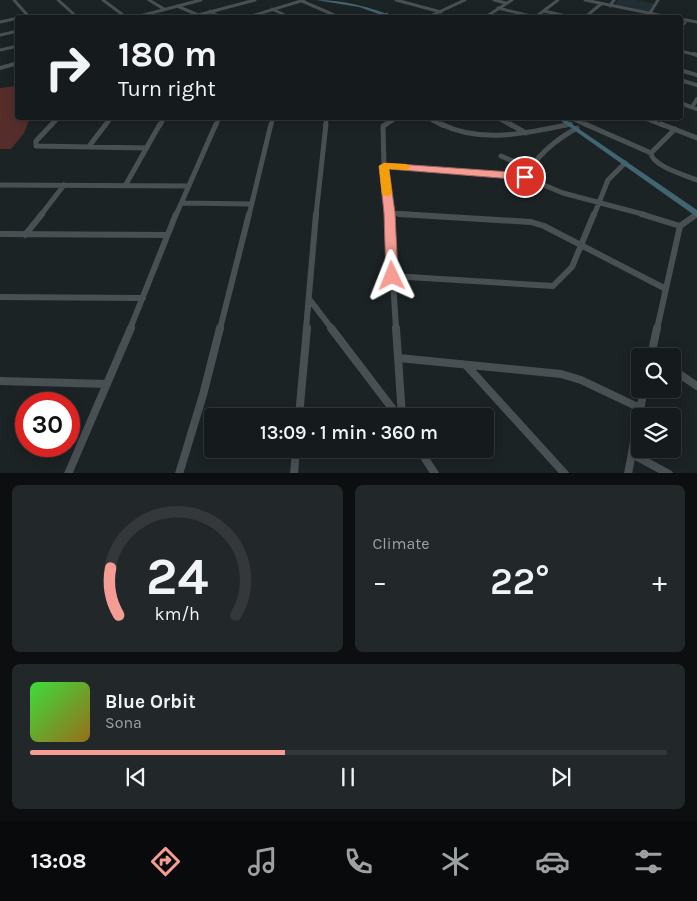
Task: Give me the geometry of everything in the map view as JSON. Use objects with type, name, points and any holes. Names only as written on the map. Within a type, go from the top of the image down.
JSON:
[{"type":"street","points":[[14,0],[27,15]]},
{"type":"street","points":[[58,0],[75,15]]},
{"type":"street","points":[[102,0],[123,15]]},
{"type":"street","points":[[150,0],[164,9]]},
{"type":"street","points":[[143,15],[201,0]]},
{"type":"street","points":[[177,6],[198,15],[255,0]]},
{"type":"street","points":[[252,15],[303,0],[335,15]]},
{"type":"street","points":[[318,0],[355,5],[387,14]]},
{"type":"street","points":[[396,0],[410,2],[442,15]]},
{"type":"street","points":[[410,2],[417,0]]},
{"type":"street","points":[[434,15],[465,0]]},
{"type":"street","points":[[494,0],[506,3]]},
{"type":"street","points":[[488,15],[512,0]]},
{"type":"street","points":[[537,15],[558,0]]},
{"type":"street","points":[[585,0],[659,15]]},
{"type":"street","points":[[610,6],[614,0]]},
{"type":"street","points":[[650,13],[658,0]]},
{"type":"street","points":[[588,15],[602,4]]},
{"type":"street","points":[[498,8],[526,15]]},
{"type":"street","points":[[272,9],[285,15]]},
{"type":"street","points":[[210,11],[216,15]]},
{"type":"street","points":[[544,11],[562,15]]},
{"type":"street","points":[[683,19],[696,22],[697,17]]},
{"type":"street","points":[[0,22],[15,19]]},
{"type":"street","points":[[683,25],[687,20]]},
{"type":"street","points":[[0,35],[15,32]]},
{"type":"street","points":[[0,50],[15,47]]},
{"type":"street","points":[[683,52],[697,55]]},
{"type":"street","points":[[0,68],[15,64]]},
{"type":"street","points":[[683,71],[697,75]]},
{"type":"street","points":[[683,81],[697,85]]},
{"type":"street","points":[[692,107],[697,99]]},
{"type":"street","points":[[683,104],[697,109]]},
{"type":"street","points":[[56,120],[36,142],[36,146],[90,145],[147,148]]},
{"type":"street","points":[[90,145],[109,120]]},
{"type":"street","points":[[126,186],[163,120]]},
{"type":"street","points":[[68,473],[143,298],[167,236],[218,120]]},
{"type":"street","points":[[179,473],[214,350],[272,120]]},
{"type":"street","points":[[300,408],[323,138],[327,120]]},
{"type":"street","points":[[393,120],[383,126],[384,166],[390,213],[392,276],[400,358],[400,408]]},
{"type":"street","points":[[433,120],[466,134],[526,132],[573,123],[651,153]]},
{"type":"street","points":[[502,120],[526,132]]},
{"type":"street","points":[[649,120],[697,138]]},
{"type":"street","points":[[525,177],[529,168],[573,123]]},
{"type":"street","points":[[573,123],[624,163],[697,214],[680,226],[664,288],[654,348]]},
{"type":"street","points":[[651,153],[675,130]]},
{"type":"street","points":[[651,153],[652,160],[656,163],[697,180]]},
{"type":"street","points":[[501,156],[529,168]]},
{"type":"street","points":[[392,276],[553,286],[560,282],[571,268],[609,178],[624,163]]},
{"type":"street","points":[[384,166],[525,177],[563,193],[680,226]]},
{"type":"street","points":[[0,185],[189,186]]},
{"type":"street","points":[[25,235],[64,185]]},
{"type":"street","points":[[182,203],[250,204]]},
{"type":"street","points":[[390,213],[530,222],[544,226],[664,288]]},
{"type":"street","points":[[0,234],[167,236]]},
{"type":"street","points":[[0,297],[143,298]]},
{"type":"street","points":[[310,300],[394,408]]},
{"type":"street","points":[[400,358],[561,374],[581,380],[640,408],[642,398]]},
{"type":"street","points":[[466,365],[564,473]]},
{"type":"street","points":[[681,375],[697,386]]},
{"type":"street","points":[[0,381],[107,384]]},
{"type":"street","points":[[294,473],[295,458]]},
{"type":"street","points":[[425,458],[434,473]]},
{"type":"street","points":[[628,473],[631,458]]},
{"type":"street","points":[[639,458],[667,473]]},
{"type":"shaded area","points":[[618,0],[636,0],[656,4],[651,12],[614,6]]},
{"type":"shaded area","points":[[15,86],[15,120],[29,120],[24,133],[11,149],[0,149],[0,88]]},
{"type":"slow traffic","points":[[387,194],[384,166],[406,167]]},
{"type":"route","points":[[392,276],[390,213],[384,166],[496,173],[525,177]]}]
